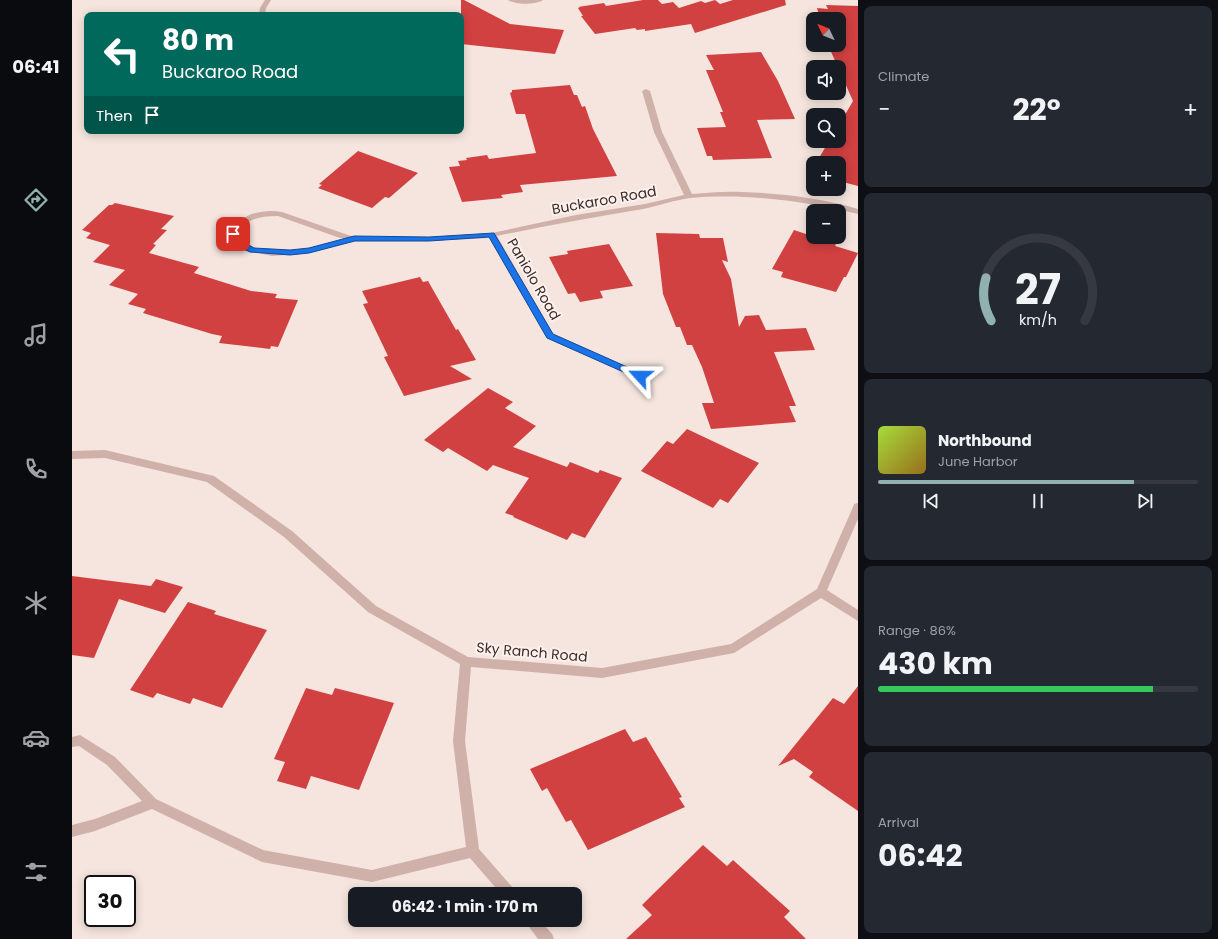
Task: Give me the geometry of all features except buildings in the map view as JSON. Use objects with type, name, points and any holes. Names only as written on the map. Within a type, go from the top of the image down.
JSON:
[{"type":"street","points":[[262,12],[268,0]]},
{"type":"street","points":[[511,0],[522,2],[540,0]]},
{"type":"street","points":[[646,92],[658,132],[689,196]]},
{"type":"street","name":"Buckaroo Road","points":[[354,238],[309,250],[266,252],[244,247],[237,241],[233,234],[236,227],[244,220],[255,215],[269,213],[279,214],[340,235],[354,238],[429,239],[492,235],[576,217],[645,206],[689,196],[741,194],[838,206],[858,212]]},
{"type":"street","name":"Paniolo Road","points":[[492,235],[550,336],[640,376]]},
{"type":"street","name":"Sky Ranch Road","points":[[72,455],[104,454],[210,479],[288,534],[372,609],[466,662],[602,673],[734,648],[821,592]]},
{"type":"street","points":[[858,507],[821,592],[858,616]]},
{"type":"street","points":[[466,662],[459,742],[473,851],[503,887]]},
{"type":"street","points":[[72,742],[80,740],[111,761],[152,803],[262,856],[372,876],[473,851]]},
{"type":"street","points":[[72,831],[95,825],[152,803]]},
{"type":"street","points":[[537,927],[547,939]]},
{"type":"route","points":[[233,234],[237,241],[244,247],[266,252],[309,250],[354,238],[387,240],[492,235],[550,336],[640,376]]}]
